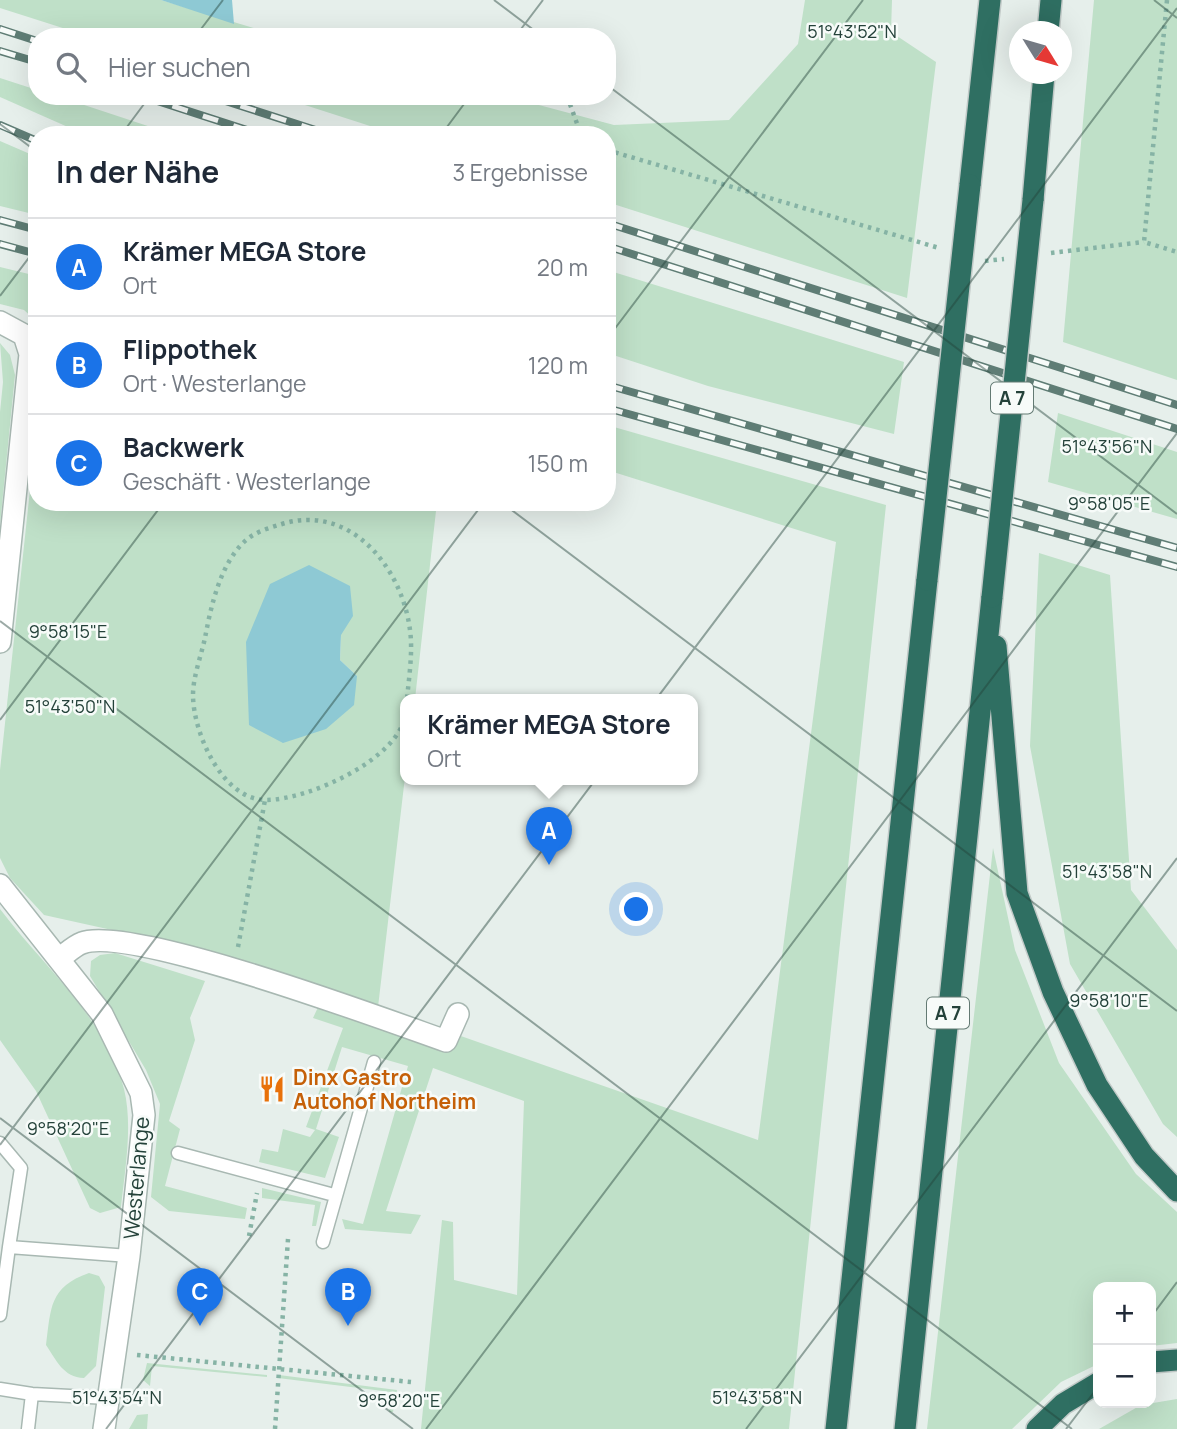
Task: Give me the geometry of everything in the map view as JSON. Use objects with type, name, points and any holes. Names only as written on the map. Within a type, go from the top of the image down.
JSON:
[{"type":"highway","points":[[835,1429],[990,0]]},
{"type":"highway","points":[[1049,21],[1051,0]]},
{"type":"highway","name":"A 7","points":[[905,1429],[1043,84]]},
{"type":"highway","points":[[992,597],[1017,893],[1053,992],[1097,1085],[1144,1156],[1177,1191]]},
{"type":"highway","points":[[1156,1362],[1177,1360]]},
{"type":"highway","points":[[1037,1429],[1063,1405],[1093,1386]]},
{"type":"street","points":[[0,322],[24,335],[28,348]]},
{"type":"street","points":[[0,642],[28,373]]},
{"type":"street","name":"Westerlange","points":[[0,885],[102,1014],[141,1093],[144,1115],[129,1255],[104,1429]]},
{"type":"street","points":[[60,958],[83,942],[119,941],[235,969],[446,1041],[458,1014]]},
{"type":"lane","points":[[323,1242],[334,1195],[374,1062]]},
{"type":"lane","points":[[0,1143],[20,1168],[0,1315]]},
{"type":"lane","points":[[178,1153],[334,1195]]},
{"type":"lane","points":[[9,1247],[129,1255]]},
{"type":"lane","points":[[0,1389],[32,1394],[108,1398]]},
{"type":"lane","points":[[29,1429],[32,1394]]},
{"type":"path","points":[[1144,242],[1167,0]]},
{"type":"path","points":[[570,105],[578,126]]},
{"type":"path","points":[[616,153],[944,249]]},
{"type":"path","points":[[1037,255],[1144,242],[1177,252]]},
{"type":"path","points":[[984,261],[1010,258]]},
{"type":"path","points":[[400,729],[392,744],[363,766],[333,782],[265,800],[243,792],[218,771],[199,734],[193,694],[210,612],[229,560],[246,540],[263,529],[290,521],[319,519],[343,525],[368,544],[386,564],[410,629],[407,694]]},
{"type":"path","points":[[235,969],[265,800]]},
{"type":"path","points":[[249,1236],[260,1175]]},
{"type":"path","points":[[275,1429],[288,1239]]},
{"type":"path","points":[[114,1353],[281,1367],[411,1382]]},
{"type":"green space","points":[[0,0],[161,0],[253,28],[63,28],[0,8]]},
{"type":"green space","points":[[805,0],[892,0],[891,32],[936,62],[907,298],[616,205],[616,126],[370,126],[305,105],[539,105],[614,125],[729,120],[798,44]]},
{"type":"green space","points":[[1094,0],[1177,0],[1177,380],[1063,342]]},
{"type":"green space","points":[[0,78],[28,87],[28,105],[84,105],[148,126],[66,126],[0,97]]},
{"type":"green space","points":[[0,141],[28,153],[28,213],[0,206]]},
{"type":"green space","points":[[0,267],[28,274],[28,314],[24,310],[0,304]]},
{"type":"green space","points":[[616,273],[904,362],[894,434],[708,386],[616,356]]},
{"type":"green space","points":[[0,343],[10,355],[15,375],[0,525],[0,412],[3,382]]},
{"type":"green space","points":[[1058,413],[1177,452],[1177,519],[1048,482]]},
{"type":"green space","points":[[616,428],[886,505],[789,1429],[421,1429],[442,1220],[453,1222],[454,1280],[517,1295],[524,1101],[433,1068],[386,1211],[421,1215],[411,1234],[345,1229],[342,1219],[363,1224],[408,1066],[342,1047],[316,1129],[339,1137],[325,1178],[259,1162],[262,1149],[278,1152],[283,1129],[310,1137],[315,1130],[306,1127],[343,1028],[313,1018],[326,990],[225,955],[44,915],[10,878],[0,858],[0,770],[28,508],[28,511],[436,511],[416,694],[400,694],[400,785],[404,785],[378,1007],[758,1140],[836,542],[616,473]],"holes":[[[341,635],[340,660],[357,676],[246,642]]]},
{"type":"green space","points":[[1039,553],[1110,575],[1131,890],[1177,950],[1177,1137],[1163,1124],[1070,964],[1030,746]]},
{"type":"green space","points":[[993,848],[1015,950],[1059,1063],[1136,1174],[1177,1212],[1177,1343],[1156,1345],[1156,1282],[1093,1282],[1093,1366],[1061,1382],[1012,1429],[927,1429]]},
{"type":"green space","points":[[0,909],[71,993],[103,1039],[115,1063],[124,1089],[128,1118],[121,1207],[100,1213],[90,1208],[36,1091],[0,1040]]},
{"type":"green space","points":[[115,953],[205,981],[190,1018],[195,1040],[169,1121],[180,1129],[165,1186],[247,1208],[245,1219],[169,1211],[151,1197],[160,1104],[146,1070],[90,976],[91,961],[100,955]]},
{"type":"green space","points":[[262,1188],[321,1202],[316,1226],[312,1226],[315,1205],[262,1198]]},
{"type":"green space","points":[[89,1273],[99,1276],[105,1287],[96,1366],[84,1378],[66,1371],[46,1345],[54,1300],[66,1285]]},
{"type":"green space","points":[[147,1363],[267,1377],[152,1366],[150,1386],[143,1380]]},
{"type":"green space","points":[[279,1375],[397,1390],[393,1412],[389,1412],[391,1392],[278,1378]]},
{"type":"green space","points":[[1177,1399],[1177,1429],[1099,1429],[1136,1408],[1156,1408],[1156,1402]]},
{"type":"green space","points":[[148,1414],[147,1429],[129,1429],[137,1415]]},
{"type":"water","points":[[161,0],[232,0],[234,24]]},
{"type":"water","points":[[309,565],[350,586],[353,616],[341,635],[340,660],[357,676],[354,705],[326,729],[283,743],[249,725],[246,642],[270,584]]},
{"type":"railway","points":[[0,29],[28,38]]},
{"type":"railway","points":[[0,51],[28,59]]},
{"type":"railway","points":[[170,105],[234,126]]},
{"type":"railway","points":[[238,105],[303,126]]},
{"type":"railway","points":[[0,125],[28,137]]},
{"type":"railway","points":[[0,220],[28,228]]},
{"type":"railway","points":[[616,226],[1177,405]]},
{"type":"railway","points":[[0,244],[28,252]]},
{"type":"railway","points":[[616,249],[1177,429]]},
{"type":"railway","points":[[616,388],[1177,548]]},
{"type":"railway","points":[[616,411],[1177,567]]},
{"type":"place","name":"Krämer MEGA Store","points":[[549,865]]},
{"type":"place","name":"Dinx Gastro Autohof Northeim","points":[[272,1089]]},
{"type":"place","name":"Backwerk","points":[[200,1326]]},
{"type":"place","name":"Flippothek","points":[[348,1326]]}]
